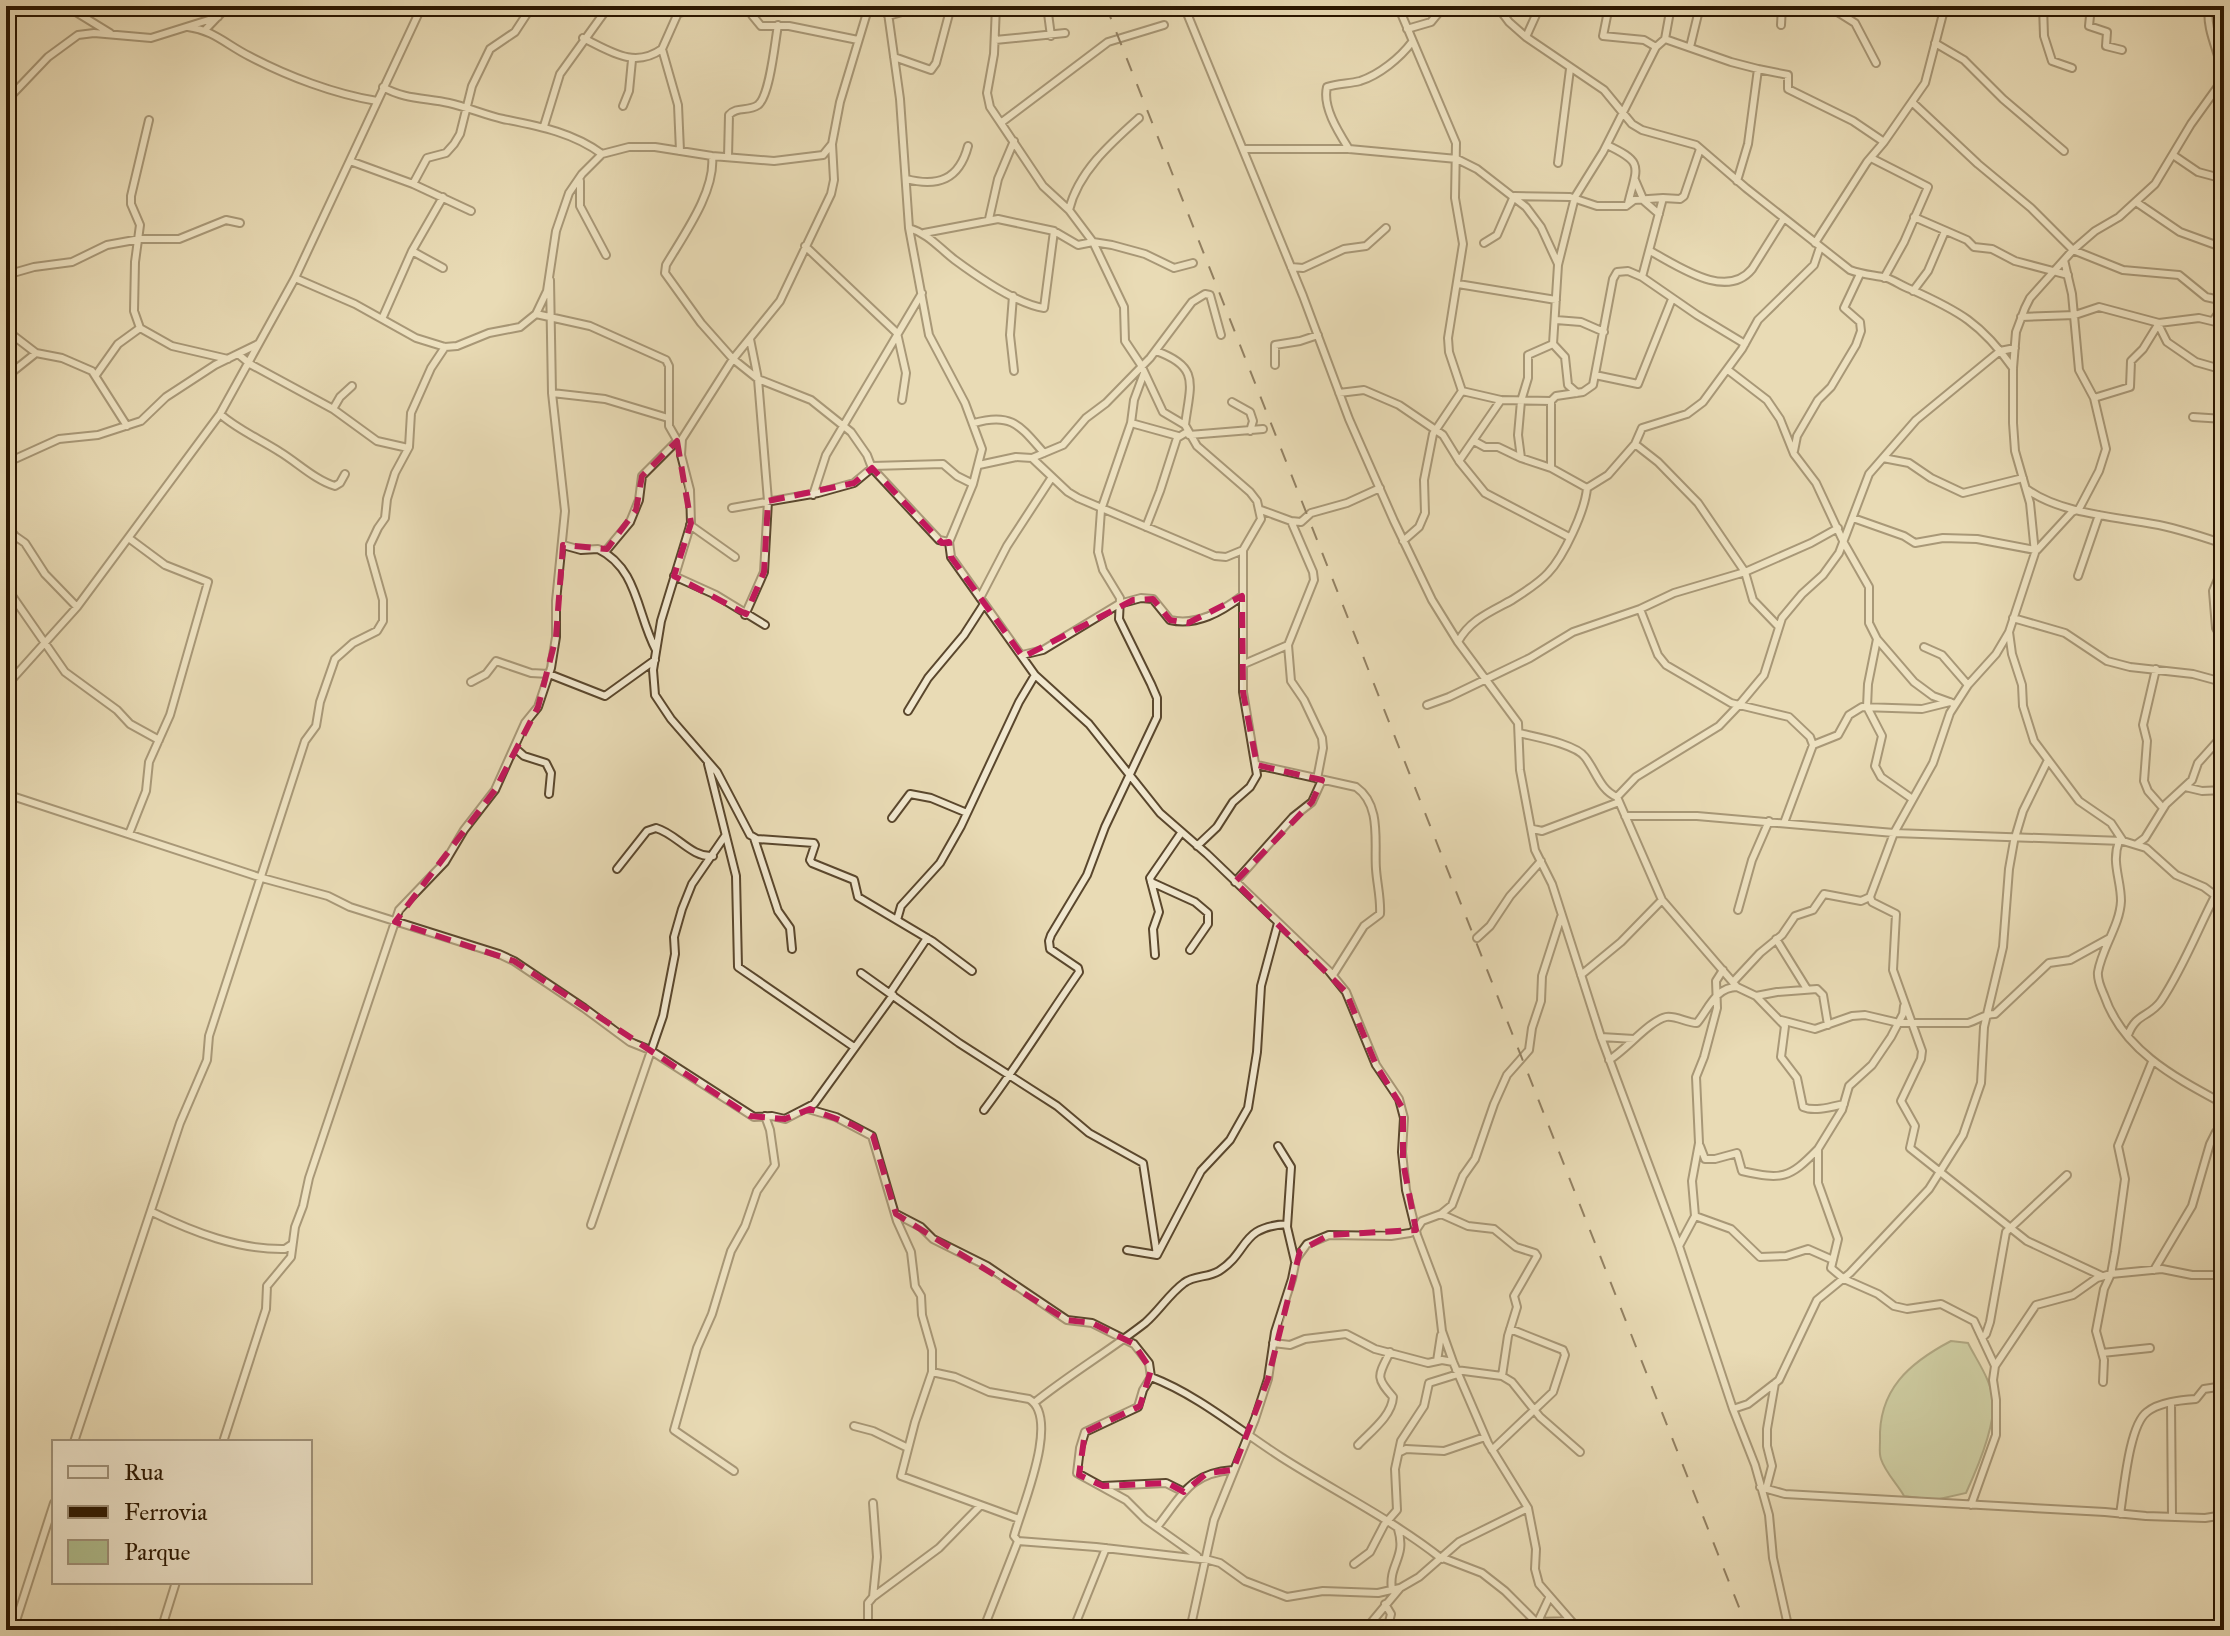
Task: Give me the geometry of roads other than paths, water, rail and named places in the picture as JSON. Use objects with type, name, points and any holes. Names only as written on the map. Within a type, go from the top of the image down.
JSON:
[{"type":"street","points":[[66,6],[114,35]]},
{"type":"street","points":[[205,30],[228,6]]},
{"type":"street","points":[[6,686],[77,607],[220,414],[295,278],[422,6]]},
{"type":"street","points":[[413,184],[427,158],[443,155],[454,144],[490,49],[515,32],[532,6]]},
{"type":"street","points":[[544,126],[556,82],[583,38],[609,6]]},
{"type":"street","points":[[680,151],[678,105],[662,49],[678,13],[711,6]]},
{"type":"street","points":[[749,6],[757,24],[858,40]]},
{"type":"street","points":[[605,552],[630,522],[639,500],[642,476],[679,444],[733,359],[780,301],[831,194],[834,180],[832,144],[840,102],[869,6]]},
{"type":"street","points":[[887,6],[909,228],[932,343],[974,423],[982,449],[973,484],[949,542],[951,557],[1035,675],[1089,724],[1160,813],[1333,975],[1346,992],[1376,1065],[1399,1099],[1404,1118],[1402,1152],[1406,1190],[1416,1230],[1437,1288],[1442,1331],[1453,1362],[1485,1437],[1528,1508],[1536,1549],[1536,1576],[1549,1598],[1579,1630]]},
{"type":"street","points":[[888,16],[923,6]]},
{"type":"street","points":[[894,57],[931,70],[936,63],[949,6]]},
{"type":"street","points":[[996,6],[995,40],[987,93],[990,107],[1043,186],[1069,210],[1093,242],[1124,307],[1125,341],[1163,412],[1250,492],[1261,510],[1261,519],[1243,550],[1226,557],[1215,556],[1101,510],[1068,492],[1032,458]]},
{"type":"street","points":[[1047,6],[1051,36]]},
{"type":"street","points":[[1184,6],[1339,393],[1403,541],[1424,586],[1458,642],[1518,723],[1520,770],[1535,850],[1557,898],[1609,1060],[1679,1246],[1733,1409],[1763,1488],[1773,1558],[1789,1630]]},
{"type":"street","points":[[1398,6],[1455,139],[1455,198],[1463,244],[1448,345],[1462,391]]},
{"type":"street","points":[[1407,29],[1431,22],[1444,6]]},
{"type":"street","points":[[1497,6],[1526,37],[1604,90],[1638,128],[1686,140],[1700,149],[1840,264],[1942,302],[1983,331],[2013,368]]},
{"type":"street","points":[[1526,37],[1540,6]]},
{"type":"street","points":[[1609,6],[1602,35],[1644,40],[1656,47]]},
{"type":"street","points":[[1577,393],[1568,385],[1565,357],[1553,344],[1558,265],[1575,197],[1607,145],[1656,47],[1665,39],[1671,6]]},
{"type":"street","points":[[1690,47],[1700,6]]},
{"type":"street","points":[[1781,25],[1782,6]]},
{"type":"street","points":[[1828,6],[1855,23],[1876,63]]},
{"type":"street","points":[[1458,642],[1468,627],[1545,576],[1569,537],[1587,488],[1608,475],[1635,444],[1642,428],[1683,416],[1697,408],[1728,370],[1758,320],[1814,265],[1817,245],[1871,158],[1913,103],[1929,72],[1945,6]]},
{"type":"street","points":[[2043,6],[2044,36],[2052,61],[2072,68]]},
{"type":"street","points":[[2091,6],[2089,26],[2107,32],[2106,46],[2122,50]]},
{"type":"street","points":[[1609,1060],[1625,1051],[1634,1039],[1667,1016],[1697,1023],[1716,998],[1735,985],[1795,916],[1813,910],[1824,894],[1861,901],[1870,897],[1894,833],[1933,763],[1953,703],[1996,654],[2009,632],[2035,551],[2035,529],[2027,489],[2015,451],[2013,368],[2016,332],[2021,317],[2030,298],[2073,250],[2155,184],[2191,124],[2224,79],[2209,25],[2209,6]]},
{"type":"street","points":[[6,101],[20,84],[71,39],[82,34],[151,38],[218,17]]},
{"type":"street","points":[[728,157],[729,115],[734,110],[761,102],[778,25]]},
{"type":"street","points":[[1002,122],[1108,42],[1164,25]]},
{"type":"street","points":[[185,26],[205,30],[246,55],[288,73],[341,93],[377,101]]},
{"type":"street","points":[[995,40],[1065,33]]},
{"type":"street","points":[[583,38],[632,60],[662,49]]},
{"type":"street","points":[[1665,39],[1731,62],[1788,75],[1788,89],[1853,121],[1884,142]]},
{"type":"street","points":[[1349,149],[1332,119],[1325,95],[1327,87],[1358,82],[1374,75],[1412,42]]},
{"type":"street","points":[[1935,43],[1964,60],[2003,99],[2064,151]]},
{"type":"street","points":[[623,106],[629,91],[632,60]]},
{"type":"street","points":[[1558,163],[1570,69]]},
{"type":"street","points":[[1737,181],[1750,131],[1758,69]]},
{"type":"street","points":[[383,87],[401,96],[430,99],[500,119],[544,126],[579,140],[602,154]]},
{"type":"street","points":[[1913,103],[2031,208],[2073,250],[2123,270],[2179,275],[2206,297],[2224,303],[2213,321]]},
{"type":"street","points":[[1069,210],[1086,173],[1139,118]]},
{"type":"street","points":[[149,120],[130,201],[140,225],[135,262],[134,311],[140,328],[172,346],[228,359]]},
{"type":"street","points":[[989,219],[998,179],[1014,141]]},
{"type":"street","points":[[295,278],[416,338],[445,347],[457,346],[489,333],[520,327],[536,314],[550,280],[559,221],[579,178],[602,154],[629,147],[712,156],[793,160],[823,155],[832,144]]},
{"type":"street","points":[[1607,145],[1633,159],[1635,180],[1644,201],[1659,214]]},
{"type":"street","points":[[906,179],[936,181],[953,175],[960,168],[968,146]]},
{"type":"street","points":[[1243,149],[1349,149],[1457,159],[1477,169],[1514,196],[1541,227],[1558,265]]},
{"type":"street","points":[[1514,196],[1575,197],[1597,206],[1628,204],[1634,200],[1680,199],[1684,196],[1700,149]]},
{"type":"street","points":[[2173,155],[2198,172],[2224,179]]},
{"type":"street","points":[[712,156],[713,173],[708,188],[666,265],[665,273],[701,323],[733,359],[758,379],[811,400],[845,426],[860,443],[872,467],[939,540],[949,542]]},
{"type":"street","points":[[1871,158],[1928,187],[1884,278]]},
{"type":"street","points":[[350,161],[413,184],[471,211]]},
{"type":"street","points":[[1628,204],[1635,180]]},
{"type":"street","points":[[576,187],[580,206],[606,255]]},
{"type":"street","points":[[1484,243],[1497,235],[1514,196]]},
{"type":"street","points":[[382,319],[412,251],[443,197]]},
{"type":"street","points":[[1642,277],[1663,198]]},
{"type":"street","points":[[2136,202],[2180,232],[2224,248]]},
{"type":"street","points":[[1914,217],[1967,240],[1974,247],[1992,249],[2015,261],[2068,275]]},
{"type":"street","points":[[1650,251],[1702,277],[1738,281],[1752,269],[1784,218]]},
{"type":"street","points":[[924,233],[989,219],[1016,222],[1054,231],[1078,245],[1093,242],[1145,254],[1174,268],[1193,263]]},
{"type":"street","points":[[6,275],[34,267],[72,262],[107,245],[140,239],[179,239],[226,220],[240,223]]},
{"type":"street","points":[[909,228],[924,233],[956,261],[1037,307],[1046,306],[1054,231]]},
{"type":"street","points":[[1291,267],[1303,268],[1344,249],[1366,246],[1386,228]]},
{"type":"street","points":[[1913,291],[1928,271],[1945,231]]},
{"type":"street","points":[[805,246],[897,333],[906,373],[902,400]]},
{"type":"street","points":[[412,251],[443,268]]},
{"type":"street","points":[[2035,551],[2072,512],[2079,509],[2099,471],[2106,449],[2094,398],[2079,370],[2075,315],[2064,260]]},
{"type":"street","points":[[1462,391],[1501,400],[1551,401],[1556,396],[1591,388],[1615,276],[1622,271],[1642,277],[1745,344]]},
{"type":"street","points":[[1794,454],[1797,436],[1818,400],[1837,379],[1860,336],[1860,322],[1844,308],[1860,274]]},
{"type":"street","points":[[224,1440],[266,1309],[267,1286],[290,1261],[295,1227],[309,1178],[402,905],[445,862],[464,830],[495,790],[516,749],[525,723],[533,716],[543,696],[556,637],[565,511],[552,393],[550,280]]},
{"type":"street","points":[[1458,284],[1556,300]]},
{"type":"street","points":[[813,495],[823,461],[922,293]]},
{"type":"street","points":[[979,465],[1016,457],[1032,458],[1063,445],[1142,369],[1192,302],[1205,294],[1210,295],[1221,335]]},
{"type":"street","points":[[1013,296],[1010,335],[1014,371]]},
{"type":"street","points":[[1595,375],[1638,384],[1672,299]]},
{"type":"street","points":[[2021,317],[2075,315],[2099,307],[2159,324],[2186,318],[2224,324]]},
{"type":"street","points":[[536,314],[590,326],[666,360],[669,366],[668,418],[679,444],[690,490],[690,525],[667,596],[656,650],[653,685],[659,704],[707,759],[724,784],[747,832],[754,838],[778,911],[790,928],[792,949]]},
{"type":"street","points":[[1556,320],[1581,322],[1604,332]]},
{"type":"street","points":[[2159,324],[2169,343],[2196,362],[2224,373],[2224,383]]},
{"type":"street","points":[[2094,398],[2130,387],[2131,361],[2159,324]]},
{"type":"street","points":[[96,375],[118,344],[140,328]]},
{"type":"street","points":[[6,330],[36,353],[79,364],[96,375],[127,426]]},
{"type":"street","points":[[1275,365],[1275,345],[1318,335]]},
{"type":"street","points":[[745,615],[764,572],[768,501],[758,379],[750,339]]},
{"type":"street","points":[[6,463],[59,439],[92,436],[141,421],[163,399],[260,343]]},
{"type":"street","points":[[1521,458],[1518,435],[1521,401],[1528,378],[1528,355],[1553,344]]},
{"type":"street","points":[[75,1440],[180,1123],[207,1060],[209,1036],[305,741],[316,726],[330,668],[343,650],[377,631],[383,621],[383,600],[370,545],[385,518],[395,473],[408,448],[411,413],[431,368],[445,347]]},
{"type":"street","points":[[1534,841],[1542,831],[1618,800],[1636,777],[1719,726],[1764,675],[1778,626],[1795,601],[1830,566],[1844,543],[1867,478],[1916,420],[2000,351],[2015,348]]},
{"type":"street","points":[[1156,351],[1181,362],[1189,374],[1187,431]]},
{"type":"street","points":[[6,377],[36,353]]},
{"type":"street","points":[[238,354],[250,364],[333,409],[377,441],[408,448]]},
{"type":"street","points":[[984,1110],[1079,972],[1078,968],[1050,949],[1049,941],[1063,911],[1087,875],[1105,827],[1153,728],[1158,709],[1146,671],[1119,619],[1118,594],[1099,560],[1101,510],[1131,423],[1142,369]]},
{"type":"street","points":[[1728,370],[1767,400],[1784,428],[1794,454],[1816,483],[1869,587],[1869,623],[1877,639],[1914,682],[1933,696],[1953,703]]},
{"type":"street","points":[[333,409],[352,386]]},
{"type":"street","points":[[1339,393],[1355,389],[1371,391],[1399,405],[1443,435],[1485,493],[1569,537]]},
{"type":"street","points":[[1403,541],[1419,527],[1425,513],[1424,480],[1436,430],[1462,391]]},
{"type":"street","points":[[552,393],[605,399],[668,418]]},
{"type":"street","points":[[1459,461],[1501,400]]},
{"type":"street","points":[[1551,401],[1551,468]]},
{"type":"street","points":[[1232,402],[1250,412],[1253,421],[1250,431]]},
{"type":"street","points":[[220,414],[323,481],[335,486],[345,474]]},
{"type":"street","points":[[2193,417],[2224,419]]},
{"type":"street","points":[[908,711],[928,678],[964,635],[1007,546],[1050,474],[1044,454],[1015,423],[996,418],[974,423]]},
{"type":"street","points":[[1131,423],[1178,436]]},
{"type":"street","points":[[1784,428],[1797,436]]},
{"type":"street","points":[[1146,527],[1178,436],[1187,431],[1263,429]]},
{"type":"street","points":[[1474,441],[1551,468],[1587,488]]},
{"type":"street","points":[[1635,444],[1658,462],[1698,503],[1745,572],[1753,600],[1778,626]]},
{"type":"street","points":[[1883,458],[1909,463],[1931,478],[1963,493],[2023,478]]},
{"type":"street","points":[[732,508],[813,495],[854,483],[872,467],[943,464],[973,484]]},
{"type":"street","points":[[1261,510],[1301,522],[1311,513],[1347,503],[1380,488]]},
{"type":"street","points":[[2027,489],[2046,499],[2099,515],[2185,530],[2223,544]]},
{"type":"street","points":[[2078,576],[2099,515]]},
{"type":"street","points":[[1853,518],[1915,543],[1943,538],[1977,539],[2035,551]]},
{"type":"street","points":[[1235,882],[1293,817],[1312,802],[1319,779],[1322,738],[1291,681],[1288,645],[1314,580],[1299,534],[1291,521]]},
{"type":"street","points":[[6,525],[25,543],[45,574],[77,607]]},
{"type":"street","points":[[690,525],[735,557]]},
{"type":"street","points":[[1427,705],[1530,658],[1573,632],[1640,609],[1674,593],[1745,572],[1838,528]]},
{"type":"street","points":[[129,834],[146,791],[149,762],[170,715],[208,582],[165,565],[130,539]]},
{"type":"street","points":[[563,545],[605,552],[630,579],[648,636],[656,650]]},
{"type":"street","points":[[1197,846],[1217,827],[1233,802],[1255,781],[1257,765],[1243,692],[1243,550]]},
{"type":"street","points":[[2224,565],[2213,591],[2216,628],[2224,643]]},
{"type":"street","points":[[674,576],[716,595],[765,625]]},
{"type":"street","points":[[6,587],[9,597],[65,672],[117,710],[130,724],[159,740]]},
{"type":"street","points":[[1022,655],[1043,650],[1119,604],[1141,598],[1153,599],[1170,620],[1188,623],[1217,612],[1242,596]]},
{"type":"street","points":[[1640,609],[1662,661],[1731,703],[1789,717],[1810,737],[1813,745]]},
{"type":"street","points":[[2013,618],[2065,633],[2107,661],[2224,679]]},
{"type":"street","points":[[1448,625],[1468,627]]},
{"type":"street","points":[[2009,632],[2034,741],[2079,801],[2111,823],[2121,841]]},
{"type":"street","points":[[1877,639],[1867,707],[1882,736],[1876,770],[1911,798]]},
{"type":"street","points":[[1244,664],[1288,645]]},
{"type":"street","points":[[1924,647],[1942,655],[1968,685]]},
{"type":"street","points":[[1996,654],[2012,654]]},
{"type":"street","points":[[471,682],[486,674],[496,661],[531,673],[549,674],[605,696],[655,660]]},
{"type":"street","points":[[2156,669],[2143,725],[2147,741],[2144,781],[2148,791],[2163,808]]},
{"type":"street","points":[[897,920],[901,906],[940,863],[1035,675]]},
{"type":"street","points":[[1784,823],[1813,745],[1819,740],[1835,737],[1853,711],[1867,707],[1922,709],[1953,703]]},
{"type":"street","points":[[1519,733],[1552,741],[1583,754],[1606,790],[1618,800],[1662,900],[1735,985],[1756,996],[1781,1020],[1785,1028],[1781,1057],[1797,1078],[1803,1107],[1827,1108],[1844,1104]]},
{"type":"street","points":[[2137,844],[2145,838],[2163,808],[2192,780],[2198,763],[2224,734]]},
{"type":"street","points":[[516,749],[524,756],[546,763],[551,773],[549,794]]},
{"type":"street","points":[[707,759],[736,876],[738,967],[854,1047]]},
{"type":"street","points":[[1733,1409],[1748,1404],[1782,1376],[1817,1300],[1844,1279],[1929,1189],[1963,1135],[1979,1094],[1984,1027],[2003,947],[2009,869],[2015,838],[2023,811],[2048,760]]},
{"type":"street","points":[[1257,765],[1356,787],[1362,792],[1377,826],[1380,914],[1364,926],[1333,975]]},
{"type":"street","points":[[2185,787],[2202,791],[2224,790]]},
{"type":"street","points":[[6,794],[262,878],[328,896],[350,907],[514,961],[630,1042],[650,1050],[750,1116],[785,1119],[808,1109],[892,994],[927,938]]},
{"type":"street","points":[[892,818],[910,794],[931,798],[967,813]]},
{"type":"street","points":[[1625,816],[1697,816],[1894,833],[2121,841],[2146,848],[2176,875],[2204,887],[2224,902]]},
{"type":"street","points":[[1738,910],[1755,852],[1769,821]]},
{"type":"street","points":[[617,869],[647,831],[656,828],[700,855],[713,856]]},
{"type":"street","points":[[1533,829],[1542,831]]},
{"type":"street","points":[[1155,955],[1153,929],[1159,912],[1151,882],[1152,872],[1181,833]]},
{"type":"street","points":[[591,1225],[663,1016],[675,954],[674,937],[682,909],[692,884],[725,836]]},
{"type":"street","points":[[754,838],[814,843],[812,863],[854,880],[858,897],[927,938],[972,971]]},
{"type":"street","points":[[2145,838],[2146,848]]},
{"type":"street","points":[[2121,841],[2114,858],[2121,902],[2100,964],[2098,980],[2108,1007],[2152,1062],[2224,1104]]},
{"type":"street","points":[[1477,938],[1541,861]]},
{"type":"street","points":[[1151,882],[1195,902],[1208,913],[1208,924],[1190,950]]},
{"type":"street","points":[[2128,1035],[2135,1020],[2158,1006],[2179,973],[2215,896]]},
{"type":"street","points":[[1870,897],[1872,902],[1896,914],[1893,970],[1922,1055],[1901,1101],[1915,1126],[1910,1148],[2037,1247],[2102,1276]]},
{"type":"street","points":[[1581,975],[1621,942],[1662,900]]},
{"type":"street","points":[[1295,1261],[1307,1244],[1329,1235],[1395,1236],[1416,1230],[1422,1221],[1441,1214],[1458,1196],[1463,1176],[1475,1159],[1507,1075],[1529,1050],[1530,1035],[1541,1001],[1542,976],[1561,917]]},
{"type":"street","points":[[1157,1255],[1201,1171],[1230,1140],[1248,1108],[1257,1052],[1261,986],[1278,923]]},
{"type":"street","points":[[1781,1020],[1815,1029],[1852,1016],[1865,1015],[1899,1023],[1965,1023],[1978,1020],[1986,1014],[1995,1014],[2051,962],[2070,960],[2110,938]]},
{"type":"street","points":[[1776,939],[1807,989]]},
{"type":"street","points":[[1679,1246],[1695,1216],[1692,1181],[1699,1143],[1696,1077],[1709,1043],[1717,1008],[1716,981],[1723,970]]},
{"type":"street","points":[[861,973],[1009,1077],[1057,1106],[1089,1133],[1143,1163],[1157,1255]]},
{"type":"street","points":[[1756,996],[1815,988],[1822,993],[1828,1025]]},
{"type":"street","points":[[1699,1143],[1705,1159],[1737,1153],[1742,1171],[1778,1176],[1792,1173],[1818,1149],[1844,1104],[1849,1086],[1878,1058],[1899,1023],[1904,1005]]},
{"type":"street","points":[[1978,1020],[1984,1027]]},
{"type":"street","points":[[1601,1037],[1634,1039]]},
{"type":"street","points":[[2103,1382],[2105,1364],[2096,1331],[2104,1289],[2111,1274],[2125,1179],[2118,1153],[2119,1137],[2152,1062]]},
{"type":"street","points":[[808,1109],[836,1117],[872,1136],[911,1252],[915,1286],[921,1296],[922,1315],[932,1350],[932,1372],[908,1448],[903,1478],[1019,1519]]},
{"type":"street","points":[[734,1471],[674,1430],[697,1348],[712,1314],[731,1251],[745,1226],[763,1179],[775,1165],[765,1116]]},
{"type":"street","points":[[2154,1270],[2192,1206],[2210,1144],[2224,1123]]},
{"type":"street","points":[[1190,1630],[1202,1559],[1268,1379],[1273,1343],[1292,1279],[1295,1261],[1287,1224],[1291,1167],[1278,1146]]},
{"type":"street","points":[[1818,1149],[1818,1183],[1838,1239],[1831,1268],[1844,1279],[1878,1294],[1897,1308],[1944,1305],[1974,1321],[1995,1366]]},
{"type":"street","points":[[1982,1338],[1990,1322],[2006,1232],[2067,1175]]},
{"type":"street","points":[[152,1212],[185,1228],[244,1246],[285,1249],[293,1242]]},
{"type":"street","points":[[896,1214],[921,1227],[933,1239],[987,1266],[1067,1320],[1092,1323],[1125,1338],[1145,1356],[1151,1377],[1138,1407],[1088,1429],[1083,1436],[1077,1473],[1126,1500],[1202,1559]]},
{"type":"street","points":[[1441,1214],[1468,1226],[1494,1229],[1516,1247],[1537,1254],[1537,1260],[1514,1296],[1517,1307],[1502,1376]]},
{"type":"street","points":[[1695,1216],[1731,1229],[1760,1257],[1786,1256],[1808,1249],[1833,1260]]},
{"type":"street","points":[[1034,1403],[1071,1373],[1149,1319],[1185,1282],[1210,1275],[1227,1264],[1252,1234],[1272,1225],[1287,1224]]},
{"type":"street","points":[[1127,1250],[1157,1255]]},
{"type":"street","points":[[1971,1505],[1996,1435],[1995,1366],[2036,1305],[2073,1295],[2102,1276],[2111,1274],[2168,1269],[2192,1275],[2224,1275]]},
{"type":"street","points":[[1492,1450],[1554,1389],[1565,1352],[1510,1329]]},
{"type":"street","points":[[1437,1361],[1442,1331]]},
{"type":"street","points":[[1273,1343],[1290,1345],[1305,1339],[1346,1334],[1371,1347],[1428,1363],[1453,1362]]},
{"type":"street","points":[[2102,1353],[2150,1348]]},
{"type":"street","points":[[1358,1445],[1392,1404],[1393,1397],[1380,1381],[1390,1352]]},
{"type":"street","points":[[932,1372],[955,1377],[989,1392],[1034,1403]]},
{"type":"street","points":[[1354,1564],[1370,1552],[1397,1510],[1394,1477],[1399,1452],[1403,1438],[1425,1405],[1429,1383],[1457,1372],[1502,1376],[1516,1386],[1534,1409],[1580,1452]]},
{"type":"street","points":[[1151,1377],[1223,1416],[1442,1559],[1482,1573],[1505,1591],[1537,1624]]},
{"type":"street","points":[[1763,1488],[1772,1466],[1767,1429],[1775,1383]]},
{"type":"street","points":[[2120,1514],[2128,1461],[2141,1417],[2151,1409],[2196,1399],[2204,1389],[2224,1386]]},
{"type":"street","points":[[1034,1403],[1040,1419],[1038,1459],[1014,1536],[1018,1541],[1202,1559],[1220,1563],[1240,1579],[1282,1597],[1323,1591],[1378,1593],[1400,1588]]},
{"type":"street","points":[[2171,1403],[2172,1517]]},
{"type":"street","points":[[854,1426],[873,1431],[908,1448]]},
{"type":"street","points":[[1399,1452],[1406,1449],[1444,1451],[1485,1437]]},
{"type":"street","points":[[1157,1527],[1184,1492],[1207,1473],[1233,1470]]},
{"type":"street","points":[[1103,1486],[1166,1483],[1184,1492]]},
{"type":"street","points":[[1763,1488],[1785,1494],[2120,1514],[2205,1518],[2224,1515]]},
{"type":"street","points":[[873,1503],[877,1557],[873,1597]]},
{"type":"street","points":[[868,1630],[868,1603],[873,1597],[939,1548],[980,1506]]},
{"type":"street","points":[[1365,1629],[1400,1588],[1442,1559],[1459,1542],[1528,1508]]},
{"type":"street","points":[[13,1630],[52,1509]]},
{"type":"street","points":[[1392,1590],[1392,1573],[1401,1552],[1398,1528]]},
{"type":"street","points":[[983,1630],[1018,1541]]},
{"type":"street","points":[[1073,1630],[1106,1548]]},
{"type":"street","points":[[161,1630],[175,1584]]},
{"type":"street","points":[[1537,1624],[1549,1598]]},
{"type":"street","points":[[1385,1604],[1391,1614],[1389,1622],[1397,1630]]},
{"type":"street","points":[[1502,1628],[1571,1621]]},
{"type":"railway","points":[[1106,6],[1748,1630]]}]
